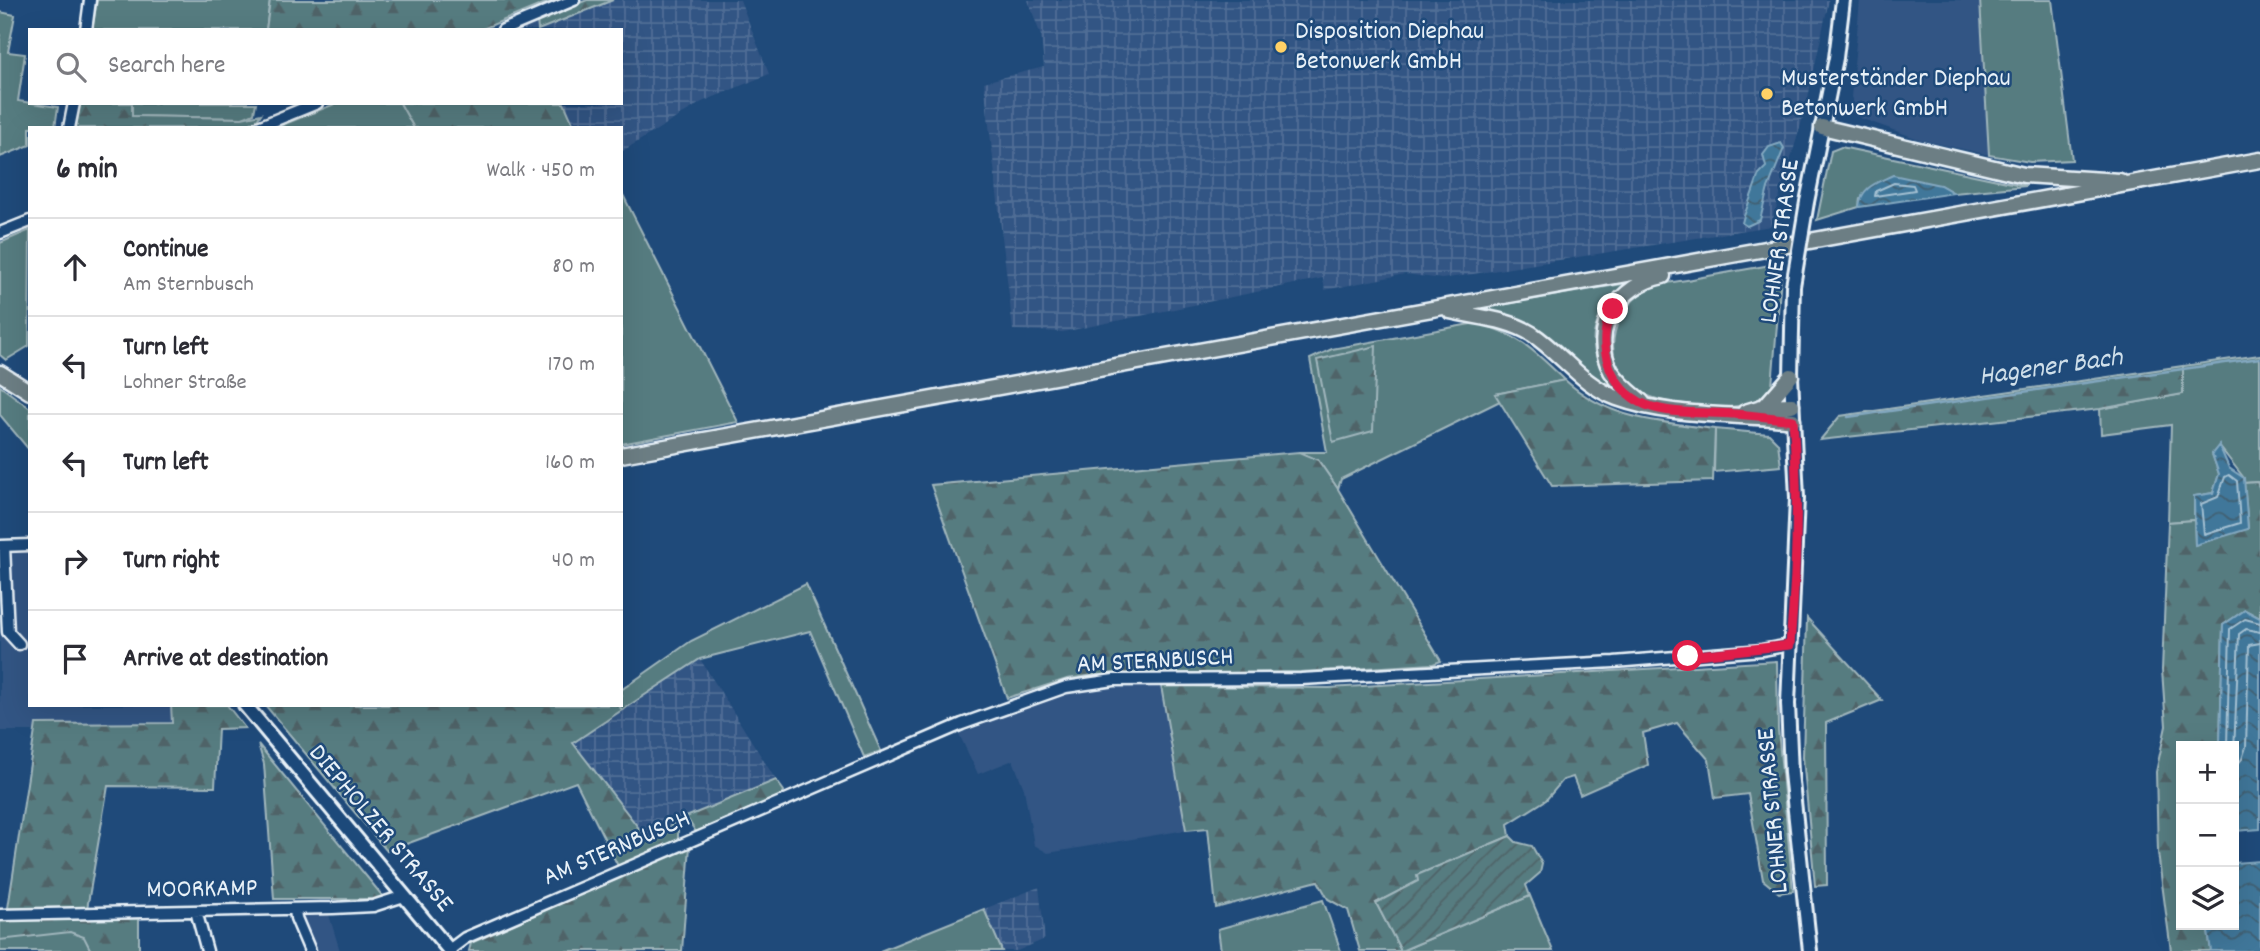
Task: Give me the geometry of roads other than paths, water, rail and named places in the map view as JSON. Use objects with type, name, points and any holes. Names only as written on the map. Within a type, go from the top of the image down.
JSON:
[{"type":"main road","name":"LOHNER STRASSE","points":[[1810,951],[1790,773],[1790,645],[1796,572],[1797,499],[1791,405],[1793,286],[1843,0]]},
{"type":"main road","points":[[1822,127],[2024,175],[2109,178],[2132,183]]},
{"type":"main road","points":[[623,455],[2260,160]]},
{"type":"main road","points":[[1644,404],[1622,386],[1610,369],[1604,340],[1608,318],[1618,301],[1638,285],[1652,278],[1690,271],[1707,261]]},
{"type":"main road","points":[[1442,309],[1490,317],[1518,327],[1532,334],[1600,390],[1644,404],[1686,411],[1793,420]]},
{"type":"main road","points":[[0,373],[28,391]]},
{"type":"main road","points":[[1765,406],[1791,376]]},
{"type":"main road","points":[[1737,414],[1765,406],[1791,405]]},
{"type":"main road","name":"DIEPHOLZER STRASSE","points":[[247,707],[449,950]]},
{"type":"street","points":[[86,28],[90,0]]},
{"type":"street","points":[[508,28],[574,0]]},
{"type":"street","points":[[69,126],[74,105]]},
{"type":"street","points":[[261,126],[312,105]]},
{"type":"street","points":[[0,233],[28,222]]},
{"type":"street","points":[[19,644],[8,632],[2,547],[28,545]]},
{"type":"street","name":"AM STERNBUSCH","points":[[449,950],[466,938],[962,724],[1066,687],[1114,680],[1301,678],[1600,663],[1762,650],[1790,645]]},
{"type":"street","name":"MOORKAMP","points":[[0,915],[373,906],[404,895]]},
{"type":"street","points":[[295,909],[310,951]]},
{"type":"street","points":[[197,911],[207,951]]},
{"type":"water","points":[[1781,143],[1784,148],[1768,188],[1760,220],[1747,226],[1742,223],[1743,219],[1759,174],[1766,167],[1763,155],[1769,147]]},
{"type":"water","points":[[1893,175],[1940,185],[1954,193],[1859,207],[1866,190]]},
{"type":"water","points":[[2219,445],[2229,468],[2244,478],[2248,529],[2195,545],[2194,496],[2213,493],[2219,474],[2212,454]]},
{"type":"water","points":[[2245,610],[2260,618],[2260,829],[2239,831],[2239,741],[2220,741],[2223,625]]},
{"type":"water","points":[[2260,861],[2260,951],[2211,951],[2208,930],[2239,930],[2239,863]]},
{"type":"waterway","name":"Hagener Bach","points":[[1848,417],[2260,358]]},
{"type":"place","name":"Disposition Diephau Betonwerk GmbH","points":[[1281,47]]},
{"type":"place","name":"Musterständer Diephau Betonwerk GmbH","points":[[1767,94]]}]
